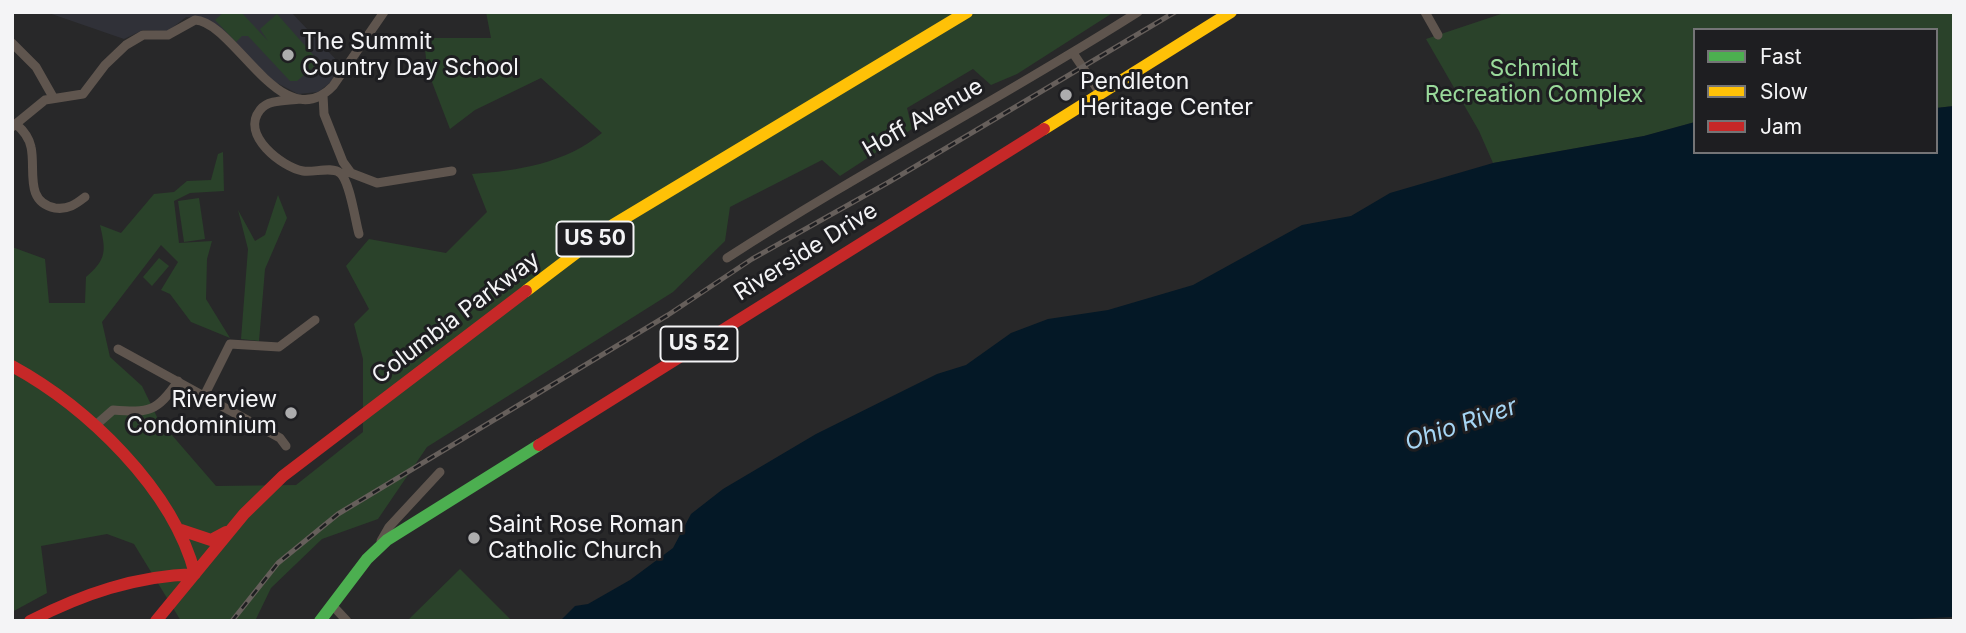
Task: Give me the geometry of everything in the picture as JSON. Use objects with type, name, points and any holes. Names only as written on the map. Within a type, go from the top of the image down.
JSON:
[{"type":"main road","name":"Columbia Parkway","points":[[156,621],[238,521],[282,477],[613,225],[967,12]]},
{"type":"main road","name":"Riverside Drive","points":[[320,621],[376,549],[1231,12]]},
{"type":"main road","points":[[12,366],[50,387],[97,424],[181,530],[191,553],[195,575],[139,579],[63,605],[30,621]]},
{"type":"main road","points":[[181,530],[211,540],[238,521]]},
{"type":"street","points":[[359,234],[345,181],[340,172],[309,172],[287,166],[272,155],[259,137],[256,120],[261,109],[271,103],[323,95],[333,86],[384,12]]},
{"type":"street","name":"Hoff Avenue","points":[[727,258],[787,219],[1073,53],[1138,12]]},
{"type":"street","points":[[1425,12],[1437,35]]},
{"type":"street","points":[[85,197],[67,208],[53,208],[40,200],[32,184],[31,144],[14,126],[36,106],[53,97],[71,98],[83,94],[105,65],[126,45],[143,35],[168,35],[195,20],[212,26],[268,82],[302,99]]},
{"type":"street","points":[[12,43],[31,61],[53,97]]},
{"type":"street","points":[[1073,53],[1100,93]]},
{"type":"street","points":[[36,106],[42,81]]},
{"type":"street","points":[[323,95],[324,114],[343,162],[351,173],[377,183],[452,171]]},
{"type":"street","points":[[204,396],[230,344],[279,347],[316,320]]},
{"type":"street","points":[[118,349],[280,438],[286,446]]},
{"type":"street","points":[[97,424],[113,410],[144,412],[156,407],[178,381]]},
{"type":"street","points":[[376,549],[388,527],[440,472]]},
{"type":"street","points":[[331,605],[347,621]]},
{"type":"shaded area","name":"The Summit Country Day School","points":[[46,12],[291,12],[343,67],[335,79],[318,92],[298,94],[275,82],[204,18],[186,17],[168,31],[143,30],[124,39]]},
{"type":"green space","points":[[224,12],[241,12],[268,41],[260,29],[277,14],[316,58],[316,65],[297,81],[290,81],[248,36],[242,36],[236,42],[215,20]]},
{"type":"green space","points":[[486,12],[1114,12],[1017,74],[991,85],[973,69],[907,108],[912,129],[840,176],[822,160],[730,207],[725,241],[673,292],[427,447],[378,519],[322,539],[271,588],[255,621],[181,621],[134,544],[107,534],[41,546],[47,593],[12,612],[12,247],[45,259],[49,303],[85,303],[86,277],[98,265],[103,254],[100,225],[121,233],[154,194],[174,192],[187,181],[211,180],[218,154],[223,152],[224,191],[190,193],[174,201],[179,243],[212,241],[207,259],[206,299],[230,338],[191,322],[170,294],[161,290],[178,262],[161,245],[102,322],[110,357],[142,386],[158,419],[216,486],[296,485],[363,432],[363,359],[354,324],[369,309],[346,266],[369,239],[446,253],[487,212],[472,174],[541,164],[573,152],[602,133],[541,78],[475,110],[450,129],[427,69],[424,38],[491,38]]},
{"type":"green space","name":"Schmidt Recreation Complex","points":[[1507,12],[1954,12],[1954,106],[1938,108],[1938,28],[1693,28],[1693,123],[1644,136],[1493,163],[1479,131],[1426,39]]},
{"type":"green space","points":[[278,195],[287,218],[265,269],[259,341],[241,339],[248,249],[238,210],[255,241],[265,235]]},
{"type":"green space","points":[[199,198],[205,239],[184,242],[178,201]]},
{"type":"green space","points":[[159,258],[169,266],[152,286],[143,277]]},
{"type":"green space","points":[[460,569],[512,621],[407,621]]},
{"type":"water","name":"Ohio River","points":[[1954,106],[1954,617],[1868,621],[560,621],[575,606],[588,604],[630,580],[673,548],[691,514],[723,489],[816,434],[937,374],[966,365],[1011,333],[1048,319],[1108,310],[1193,285],[1302,225],[1351,216],[1390,193],[1493,163],[1644,136],[1693,123],[1693,154],[1938,154],[1938,108]]},
{"type":"railway","points":[[232,621],[278,563],[338,514],[668,315],[752,259],[889,182],[1175,12]]},
{"type":"traffic: fast","points":[[320,621],[367,559],[387,540],[539,445]]},
{"type":"traffic: slow","points":[[526,291],[613,225],[967,12]]},
{"type":"traffic: slow","points":[[1044,129],[1231,12]]},
{"type":"traffic: jam","points":[[539,445],[1044,129]]},
{"type":"traffic: jam","points":[[156,621],[244,514],[283,476],[526,291]]},
{"type":"traffic: jam","points":[[12,366],[69,404],[97,427],[123,454],[168,511],[184,542],[195,574],[151,578],[110,588],[30,621]]},
{"type":"traffic: jam","points":[[181,530],[211,540],[226,532]]},
{"type":"place","name":"The Summit Country Day School","points":[[288,55]]},
{"type":"place","name":"Pendleton Heritage Center","points":[[1066,95]]},
{"type":"place","name":"Riverview Condominium","points":[[291,413]]},
{"type":"place","name":"Saint Rose Roman Catholic Church","points":[[474,538]]}]
